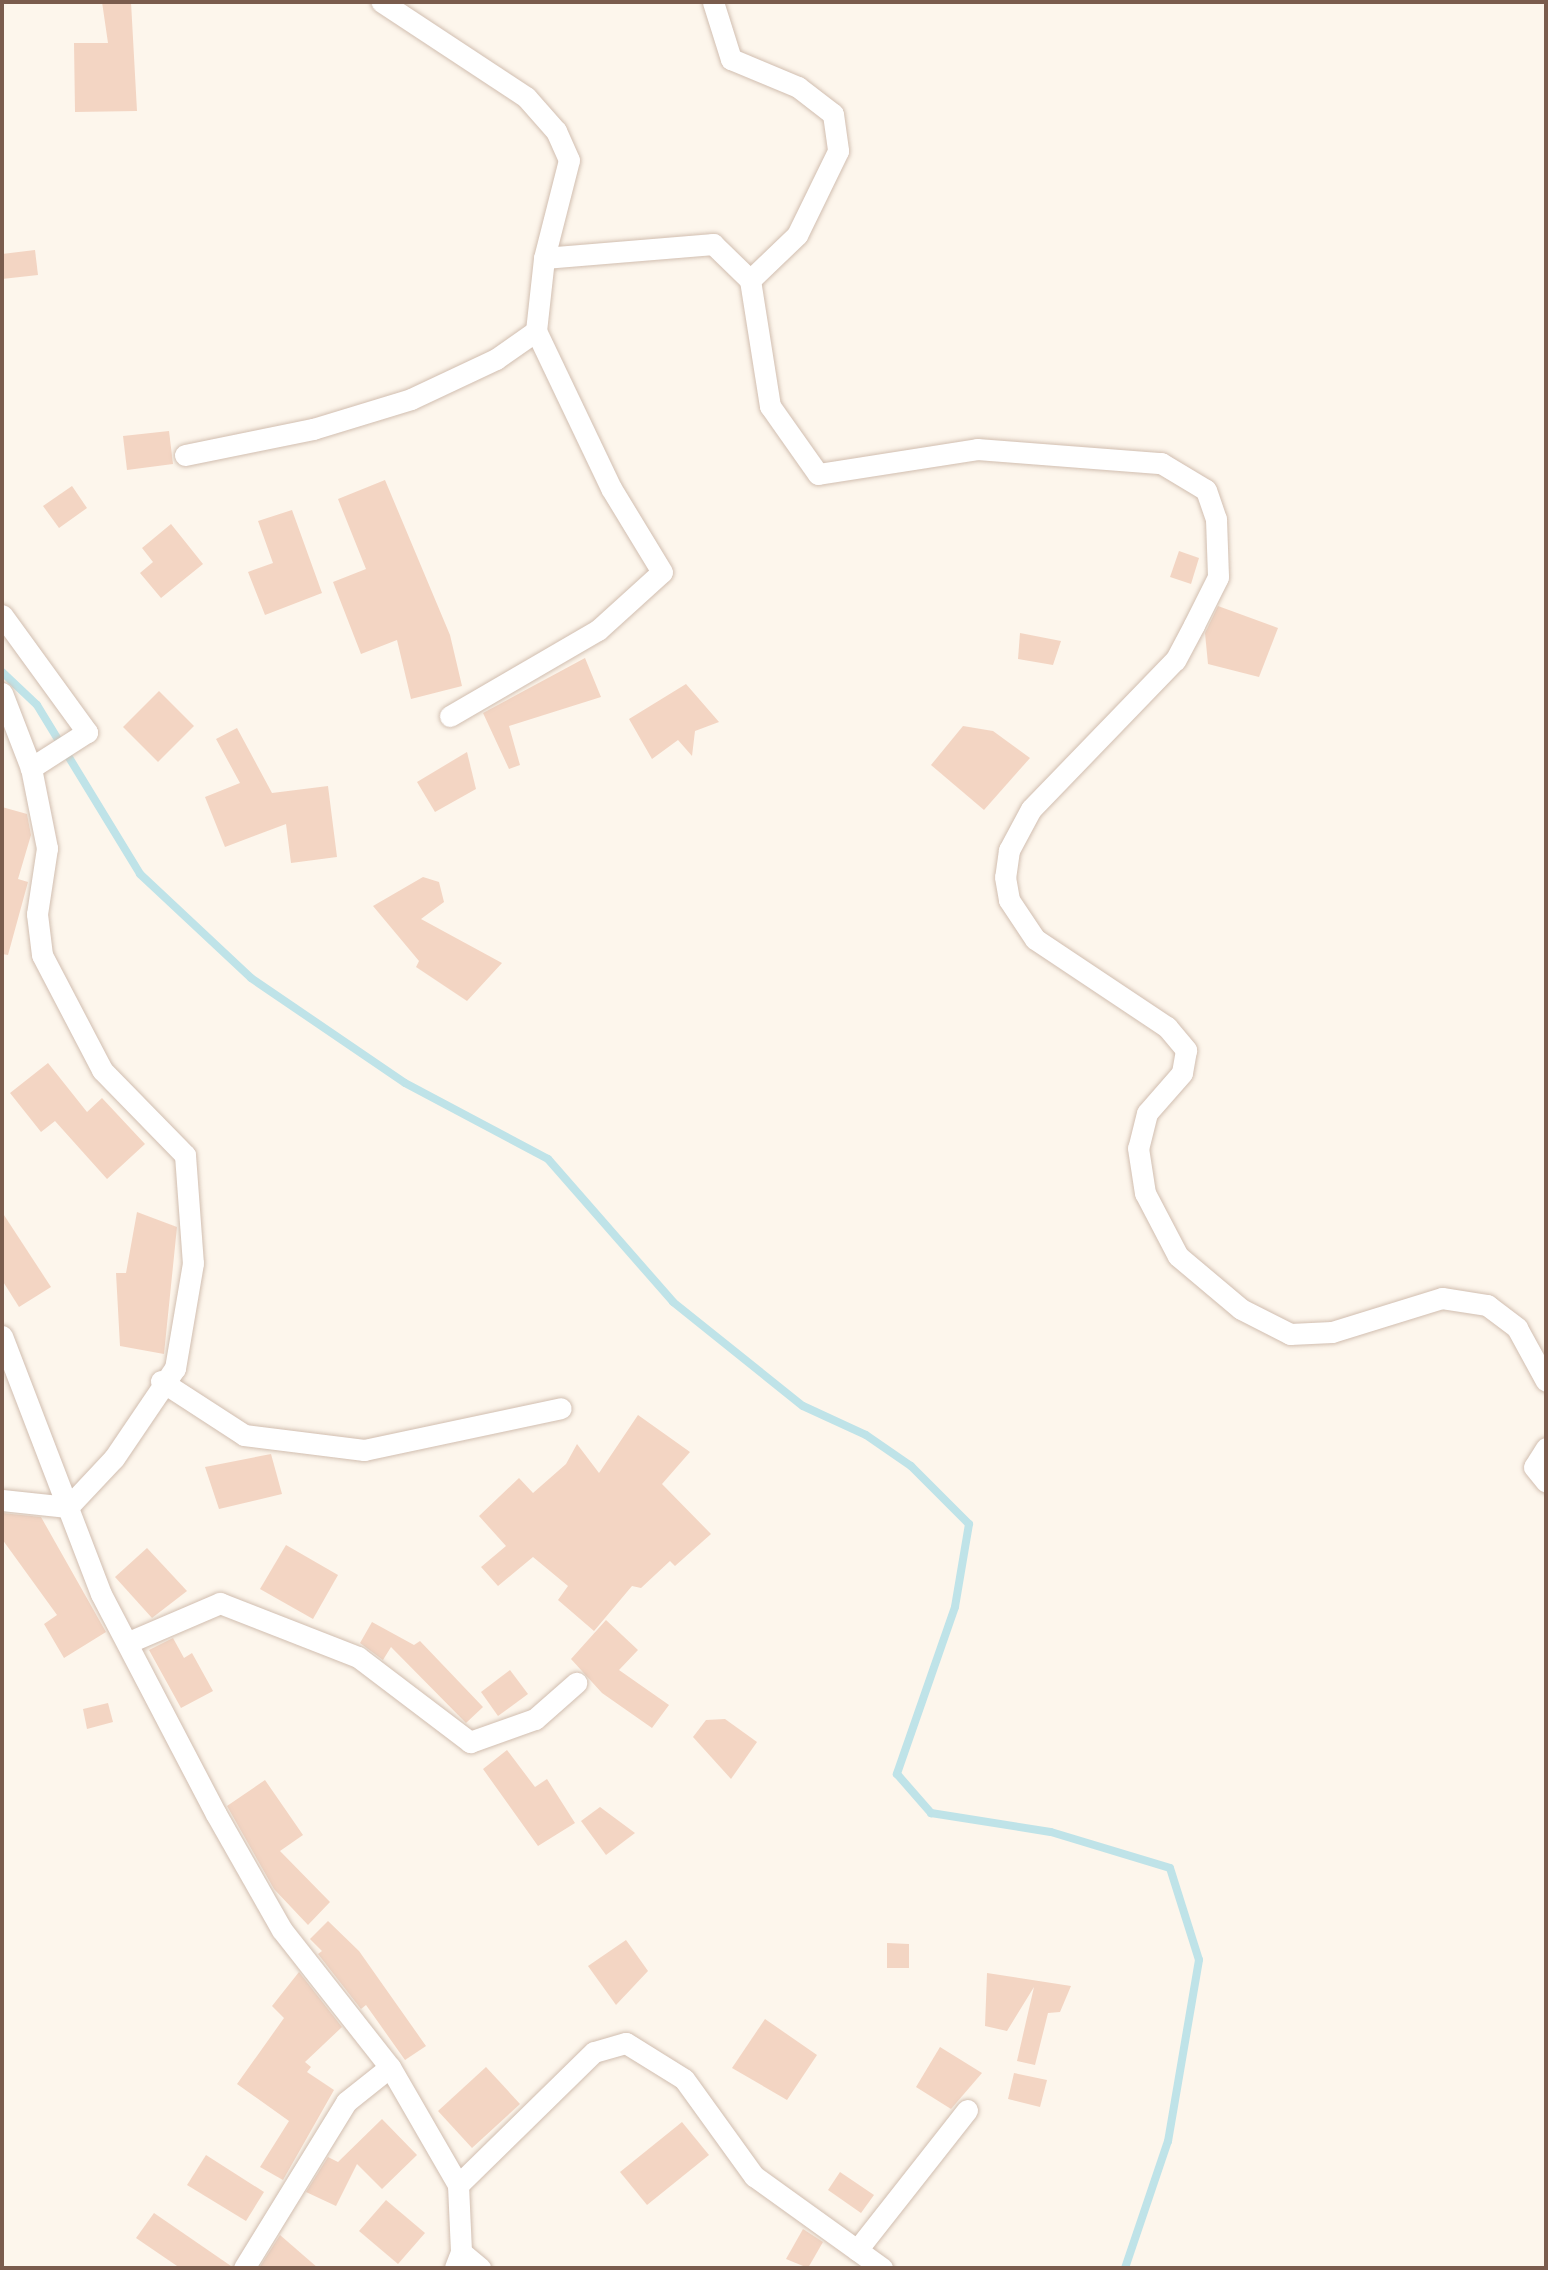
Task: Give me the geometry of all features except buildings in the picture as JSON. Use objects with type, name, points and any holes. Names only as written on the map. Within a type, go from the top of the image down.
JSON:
[{"type":"street","points":[[382,2],[526,97],[556,131],[569,160],[544,258],[537,331],[611,488],[662,572],[598,630],[450,716]]},
{"type":"street","points":[[713,2],[731,59],[798,87],[833,114],[837,146],[797,235],[750,281]]},
{"type":"street","points":[[544,258],[713,244],[750,281],[770,406],[818,474],[977,449],[1161,463],[1206,490],[1216,519],[1218,577],[1175,660],[1031,809],[1009,850],[1009,900],[1035,939],[1167,1027],[1185,1050],[1182,1073],[1147,1113],[1138,1148],[1145,1193],[1178,1256],[1241,1309],[1290,1334],[1332,1332],[1442,1298],[1487,1305],[1517,1328],[1546,1381]]},
{"type":"street","points":[[185,456],[313,429],[411,398],[496,359],[537,331]]},
{"type":"street","points":[[2,615],[87,732],[31,768]]},
{"type":"street","points":[[2,693],[31,768],[47,848],[37,914],[42,955],[102,1070],[185,1155],[193,1263],[175,1368],[161,1381],[114,1458],[68,1507]]},
{"type":"street","points":[[2,1336],[101,1594],[282,1930],[390,2067],[458,2185],[458,2260],[480,2268]]},
{"type":"street","points":[[161,1381],[244,1435],[364,1450],[561,1408]]},
{"type":"street","points":[[1546,1448],[1534,1466],[1546,1482]]},
{"type":"street","points":[[2,1500],[68,1507]]},
{"type":"street","points":[[129,1642],[220,1603],[358,1657],[470,1742],[535,1719],[576,1683]]},
{"type":"street","points":[[458,2185],[594,2052],[626,2043],[684,2079],[754,2176],[882,2268]]},
{"type":"street","points":[[244,2268],[346,2102],[390,2067]]},
{"type":"street","points":[[857,2250],[967,2110]]},
{"type":"waterway","points":[[2,672],[37,705],[140,874],[251,978],[405,1083],[548,1159],[673,1302],[803,1406],[866,1435],[911,1466],[969,1524],[955,1607],[897,1774],[931,1813],[1051,1832],[1170,1868],[1199,1960],[1168,2141],[1125,2268]]}]
